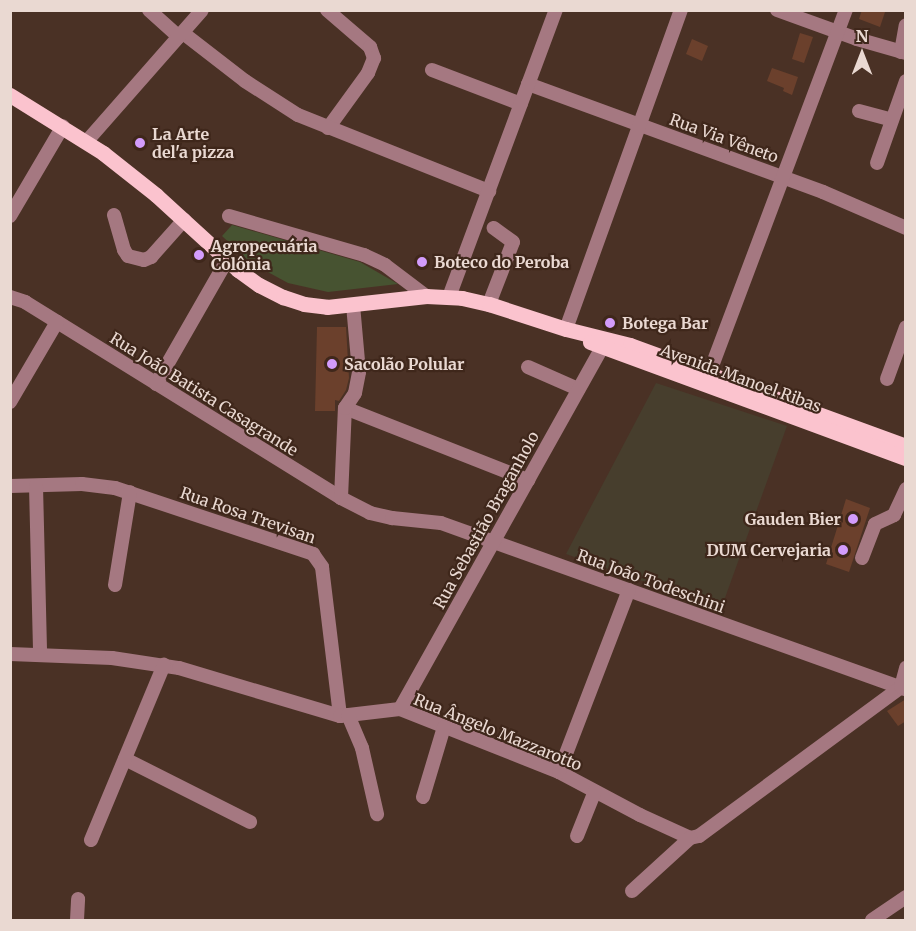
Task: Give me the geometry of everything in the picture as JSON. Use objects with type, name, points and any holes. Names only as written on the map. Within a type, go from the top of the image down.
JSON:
[{"type":"main road","name":"Avenida Manoel Ribas","points":[[10,95],[87,141],[184,220],[226,260],[259,285],[294,301],[315,306],[353,305],[426,296],[449,297],[489,304],[566,329],[620,341],[906,446]]},
{"type":"main road","name":"Avenida Manoel Ribas","points":[[566,329],[602,347],[906,458]]},
{"type":"street","points":[[149,10],[264,94],[328,128],[489,191]]},
{"type":"street","points":[[87,141],[202,10]]},
{"type":"street","points":[[327,10],[370,47],[374,58],[368,73],[328,128]]},
{"type":"street","points":[[449,297],[556,10]]},
{"type":"street","points":[[566,329],[681,10]]},
{"type":"street","points":[[777,10],[838,33],[903,52],[906,25]]},
{"type":"street","points":[[709,374],[846,10]]},
{"type":"street","points":[[432,70],[521,104]]},
{"type":"street","points":[[878,163],[906,81]]},
{"type":"street","name":"Rua Via Vêneto","points":[[528,84],[865,208],[906,228]]},
{"type":"street","points":[[859,111],[892,120]]},
{"type":"street","points":[[10,216],[63,126]]},
{"type":"street","points":[[114,215],[124,250],[128,256],[144,260],[151,257],[184,220]]},
{"type":"street","points":[[229,216],[364,255],[385,265],[426,296]]},
{"type":"street","points":[[489,304],[513,242],[494,228]]},
{"type":"street","points":[[156,384],[226,260]]},
{"type":"street","name":"Rua João Batista Casagrande","points":[[10,297],[57,322],[340,498],[382,516]]},
{"type":"street","points":[[340,498],[350,411],[358,372],[353,305]]},
{"type":"street","points":[[10,402],[57,322]]},
{"type":"street","points":[[887,379],[906,327]]},
{"type":"street","name":"Rua Sebastião Braganholo","points":[[400,710],[602,347]]},
{"type":"street","points":[[528,367],[578,389]]},
{"type":"street","points":[[350,411],[528,480]]},
{"type":"street","name":"Rua Rosa Trevisan","points":[[10,486],[93,484],[130,492],[318,557],[322,567],[344,715]]},
{"type":"street","points":[[36,486],[40,654]]},
{"type":"street","points":[[862,558],[875,524],[894,516],[906,489]]},
{"type":"street","points":[[115,585],[130,492]]},
{"type":"street","name":"Rua João Todeschini","points":[[382,516],[434,521],[903,688]]},
{"type":"street","points":[[559,772],[629,590]]},
{"type":"street","name":"Rua Ângelo Mazzarotto","points":[[10,654],[112,658],[164,665],[196,672],[344,715],[400,710],[559,772],[690,838]]},
{"type":"street","points":[[91,840],[164,665]]},
{"type":"street","points":[[632,891],[690,838],[699,836],[903,688],[906,668]]},
{"type":"street","points":[[344,715],[362,748],[377,814]]},
{"type":"street","points":[[423,797],[444,727]]},
{"type":"street","points":[[125,759],[250,822]]},
{"type":"street","points":[[577,836],[595,791]]},
{"type":"street","points":[[872,921],[906,897]]},
{"type":"street","points":[[77,921],[78,899]]},
{"type":"shaded area","points":[[656,383],[787,426],[721,609],[566,554]]},
{"type":"green space","points":[[232,225],[360,262],[398,284],[328,292],[288,283],[251,263],[222,236]]},
{"type":"building","points":[[862,10],[885,12],[880,27],[859,19]]},
{"type":"building","points":[[800,33],[813,37],[804,63],[792,59]]},
{"type":"building","points":[[692,39],[708,46],[702,61],[686,54]]},
{"type":"building","points":[[772,68],[798,77],[792,95],[783,91],[784,88],[767,81]]},
{"type":"building","name":"Sacolão Polular","points":[[317,327],[346,327],[349,378],[346,390],[339,401],[335,400],[335,411],[315,411]]},
{"type":"building","points":[[846,499],[870,508],[849,572],[826,564]]},
{"type":"building","points":[[906,699],[906,721],[898,726],[887,711]]},
{"type":"place","name":"La Arte del'a pizza","points":[[140,143]]},
{"type":"place","name":"Agropecuária Colônia","points":[[199,255]]},
{"type":"place","name":"Boteco do Peroba","points":[[422,262]]},
{"type":"place","name":"Botega Bar","points":[[610,323]]},
{"type":"place","name":"Sacolão Polular","points":[[332,364]]},
{"type":"place","name":"Gauden Bier","points":[[853,519]]},
{"type":"place","name":"DUM Cervejaria","points":[[843,550]]}]
